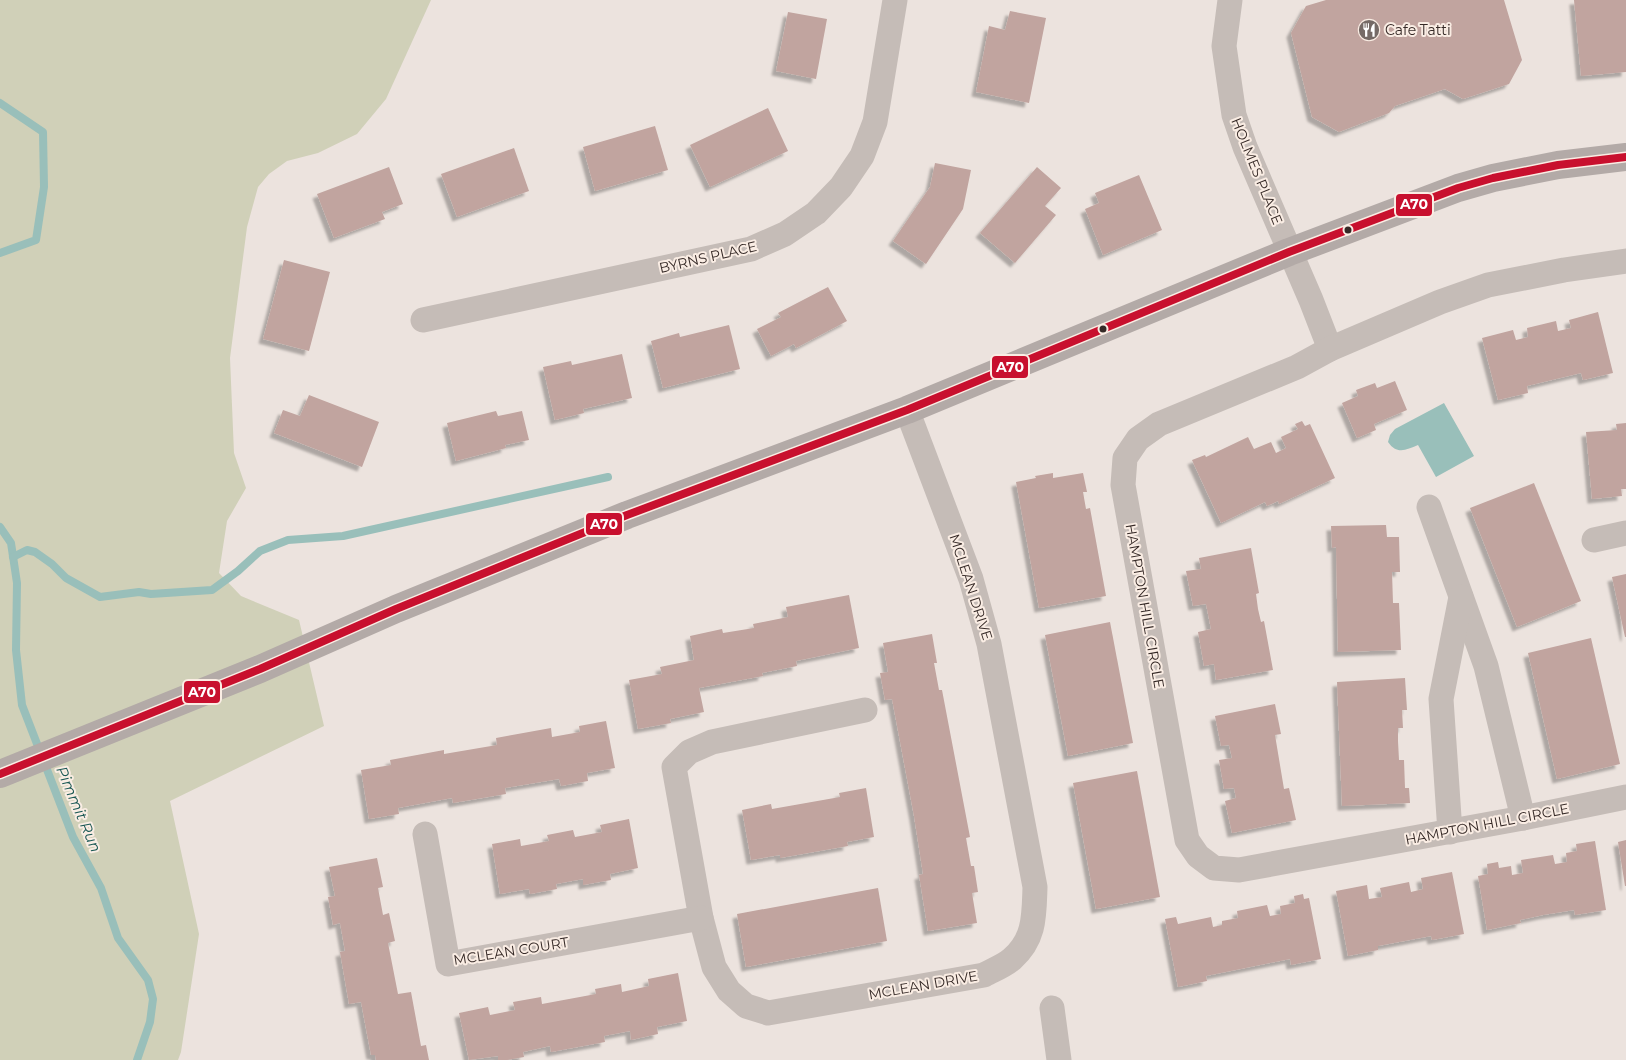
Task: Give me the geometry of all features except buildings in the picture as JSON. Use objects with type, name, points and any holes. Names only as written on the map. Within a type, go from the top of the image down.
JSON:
[{"type":"main road","points":[[2,774],[260,668],[396,609],[627,515],[907,410],[1289,252],[1458,188],[1493,178],[1558,165],[1626,157]]},
{"type":"street","name":"BYRNS PLACE","points":[[424,320],[751,249],[785,234],[816,212],[841,187],[862,156],[875,122],[895,0]]},
{"type":"street","name":"HOLMES PLACE","points":[[1230,0],[1224,46],[1234,115],[1245,147],[1330,349]]},
{"type":"street","name":"HAMPTON HILL CIRCLE","points":[[1626,261],[1564,270],[1488,285],[1440,302],[1330,349],[1297,366],[1159,424],[1138,439],[1125,458],[1123,485],[1187,840],[1198,856],[1214,868],[1239,870],[1450,832],[1626,797]]},
{"type":"street","name":"MCLEAN DRIVE","points":[[865,710],[712,742],[689,752],[674,767],[701,918],[714,967],[729,991],[746,1006],[768,1013],[984,974],[1011,960],[1029,940],[1034,915],[1035,887],[989,644],[971,579],[907,410]]},
{"type":"street","points":[[1429,507],[1486,666],[1523,818]]},
{"type":"street","points":[[1594,540],[1626,533]]},
{"type":"street","points":[[1450,832],[1441,699],[1461,597]]},
{"type":"street","name":"MCLEAN COURT","points":[[425,834],[448,964],[701,918]]},
{"type":"street","points":[[1052,1008],[1058,1060]]},
{"type":"green space","points":[[0,0],[431,0],[386,99],[357,134],[318,153],[287,161],[269,174],[258,187],[247,227],[230,358],[234,453],[246,488],[227,521],[219,573],[241,596],[299,620],[324,726],[170,801],[199,934],[181,1052],[178,1060],[0,1060]]},
{"type":"water","points":[[1444,403],[1474,456],[1436,477],[1418,445],[1406,450],[1398,450],[1388,442],[1390,435],[1395,429]]},
{"type":"waterway","name":"Pimmit Run","points":[[0,103],[43,132],[44,187],[36,240],[0,253]]},
{"type":"waterway","points":[[13,557],[27,550],[35,552],[52,564],[66,578],[100,597],[139,592],[151,594],[212,590],[238,571],[260,551],[288,540],[343,536],[608,477]]},
{"type":"waterway","name":"Pimmit Run","points":[[0,527],[11,543],[17,583],[16,650],[22,705],[73,837],[101,888],[118,938],[148,980],[153,999],[150,1022],[137,1060]]},
{"type":"transit line","name":"A70","points":[[0,774],[260,669],[396,609],[627,515],[907,410],[1289,252],[1458,188],[1493,178],[1558,165],[1626,157]]},
{"type":"place","name":"Cafe Tatti","points":[[1369,30]]}]
